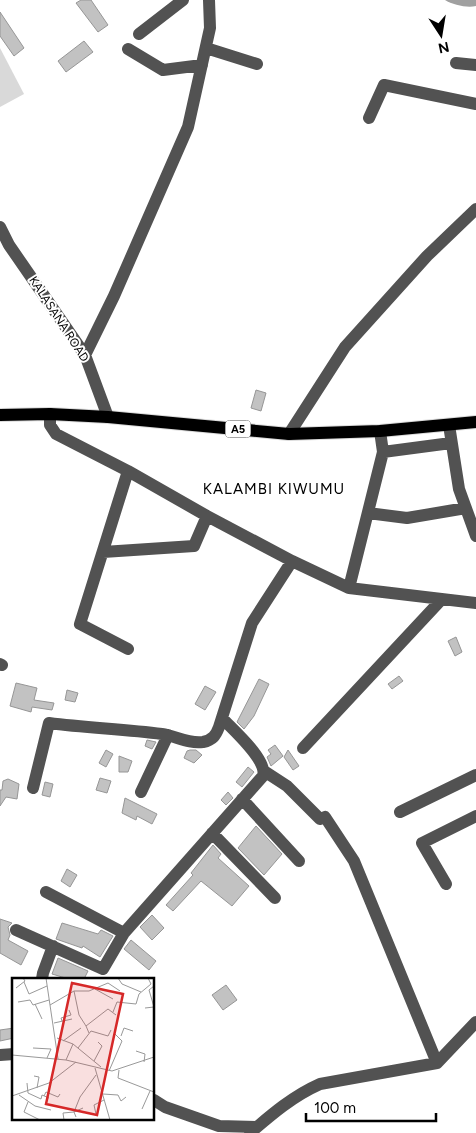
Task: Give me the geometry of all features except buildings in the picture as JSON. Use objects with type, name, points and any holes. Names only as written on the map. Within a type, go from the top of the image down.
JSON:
[{"type":"main road","name":"A5","points":[[0,415],[50,414],[108,417],[289,434],[380,431],[476,422]]},
{"type":"street","points":[[139,34],[183,0]]},
{"type":"street","points":[[85,355],[114,296],[188,127],[210,28],[210,0]]},
{"type":"street","points":[[206,48],[257,64]]},
{"type":"street","points":[[128,49],[163,70],[202,65]]},
{"type":"street","points":[[456,63],[476,65]]},
{"type":"street","points":[[369,118],[384,85],[476,104]]},
{"type":"street","points":[[289,434],[345,347],[427,256],[476,209]]},
{"type":"street","name":"KALASANA ROAD","points":[[0,228],[9,245],[85,355],[108,417]]},
{"type":"street","points":[[50,414],[50,425],[56,434],[128,471],[292,561],[349,588],[476,603]]},
{"type":"street","points":[[449,425],[459,490],[476,536]]},
{"type":"street","points":[[349,588],[383,452],[380,431]]},
{"type":"street","points":[[383,452],[451,443]]},
{"type":"street","points":[[128,471],[80,624],[128,650]]},
{"type":"street","points":[[368,513],[407,518],[466,508]]},
{"type":"street","points":[[103,552],[194,546],[207,516]]},
{"type":"street","points":[[33,788],[49,723],[80,727],[118,728],[168,735],[189,742],[210,740],[215,736],[252,623],[292,561]]},
{"type":"street","points":[[303,748],[442,599]]},
{"type":"street","points":[[222,718],[259,758],[264,771],[287,786],[320,819],[325,817],[354,861],[437,1062]]},
{"type":"street","points":[[141,792],[168,735]]},
{"type":"street","points":[[16,930],[103,968],[124,933],[263,776],[264,771]]},
{"type":"street","points":[[400,812],[476,775]]},
{"type":"street","points":[[242,799],[299,861]]},
{"type":"street","points":[[446,884],[422,843],[476,816]]},
{"type":"street","points":[[212,833],[275,898]]},
{"type":"street","points":[[46,892],[124,933]]},
{"type":"street","points":[[42,978],[53,946]]},
{"type":"street","points":[[155,1101],[165,1107],[219,1126],[254,1130],[287,1102],[320,1084],[437,1062],[476,1022]]},
{"type":"shaded area","points":[[445,0],[476,0],[476,6],[460,6]]},
{"type":"shaded area","points":[[0,48],[24,94],[0,107]]},
{"type":"district","name":"KALAMBI KIWUMU","points":[[274,489]]}]
